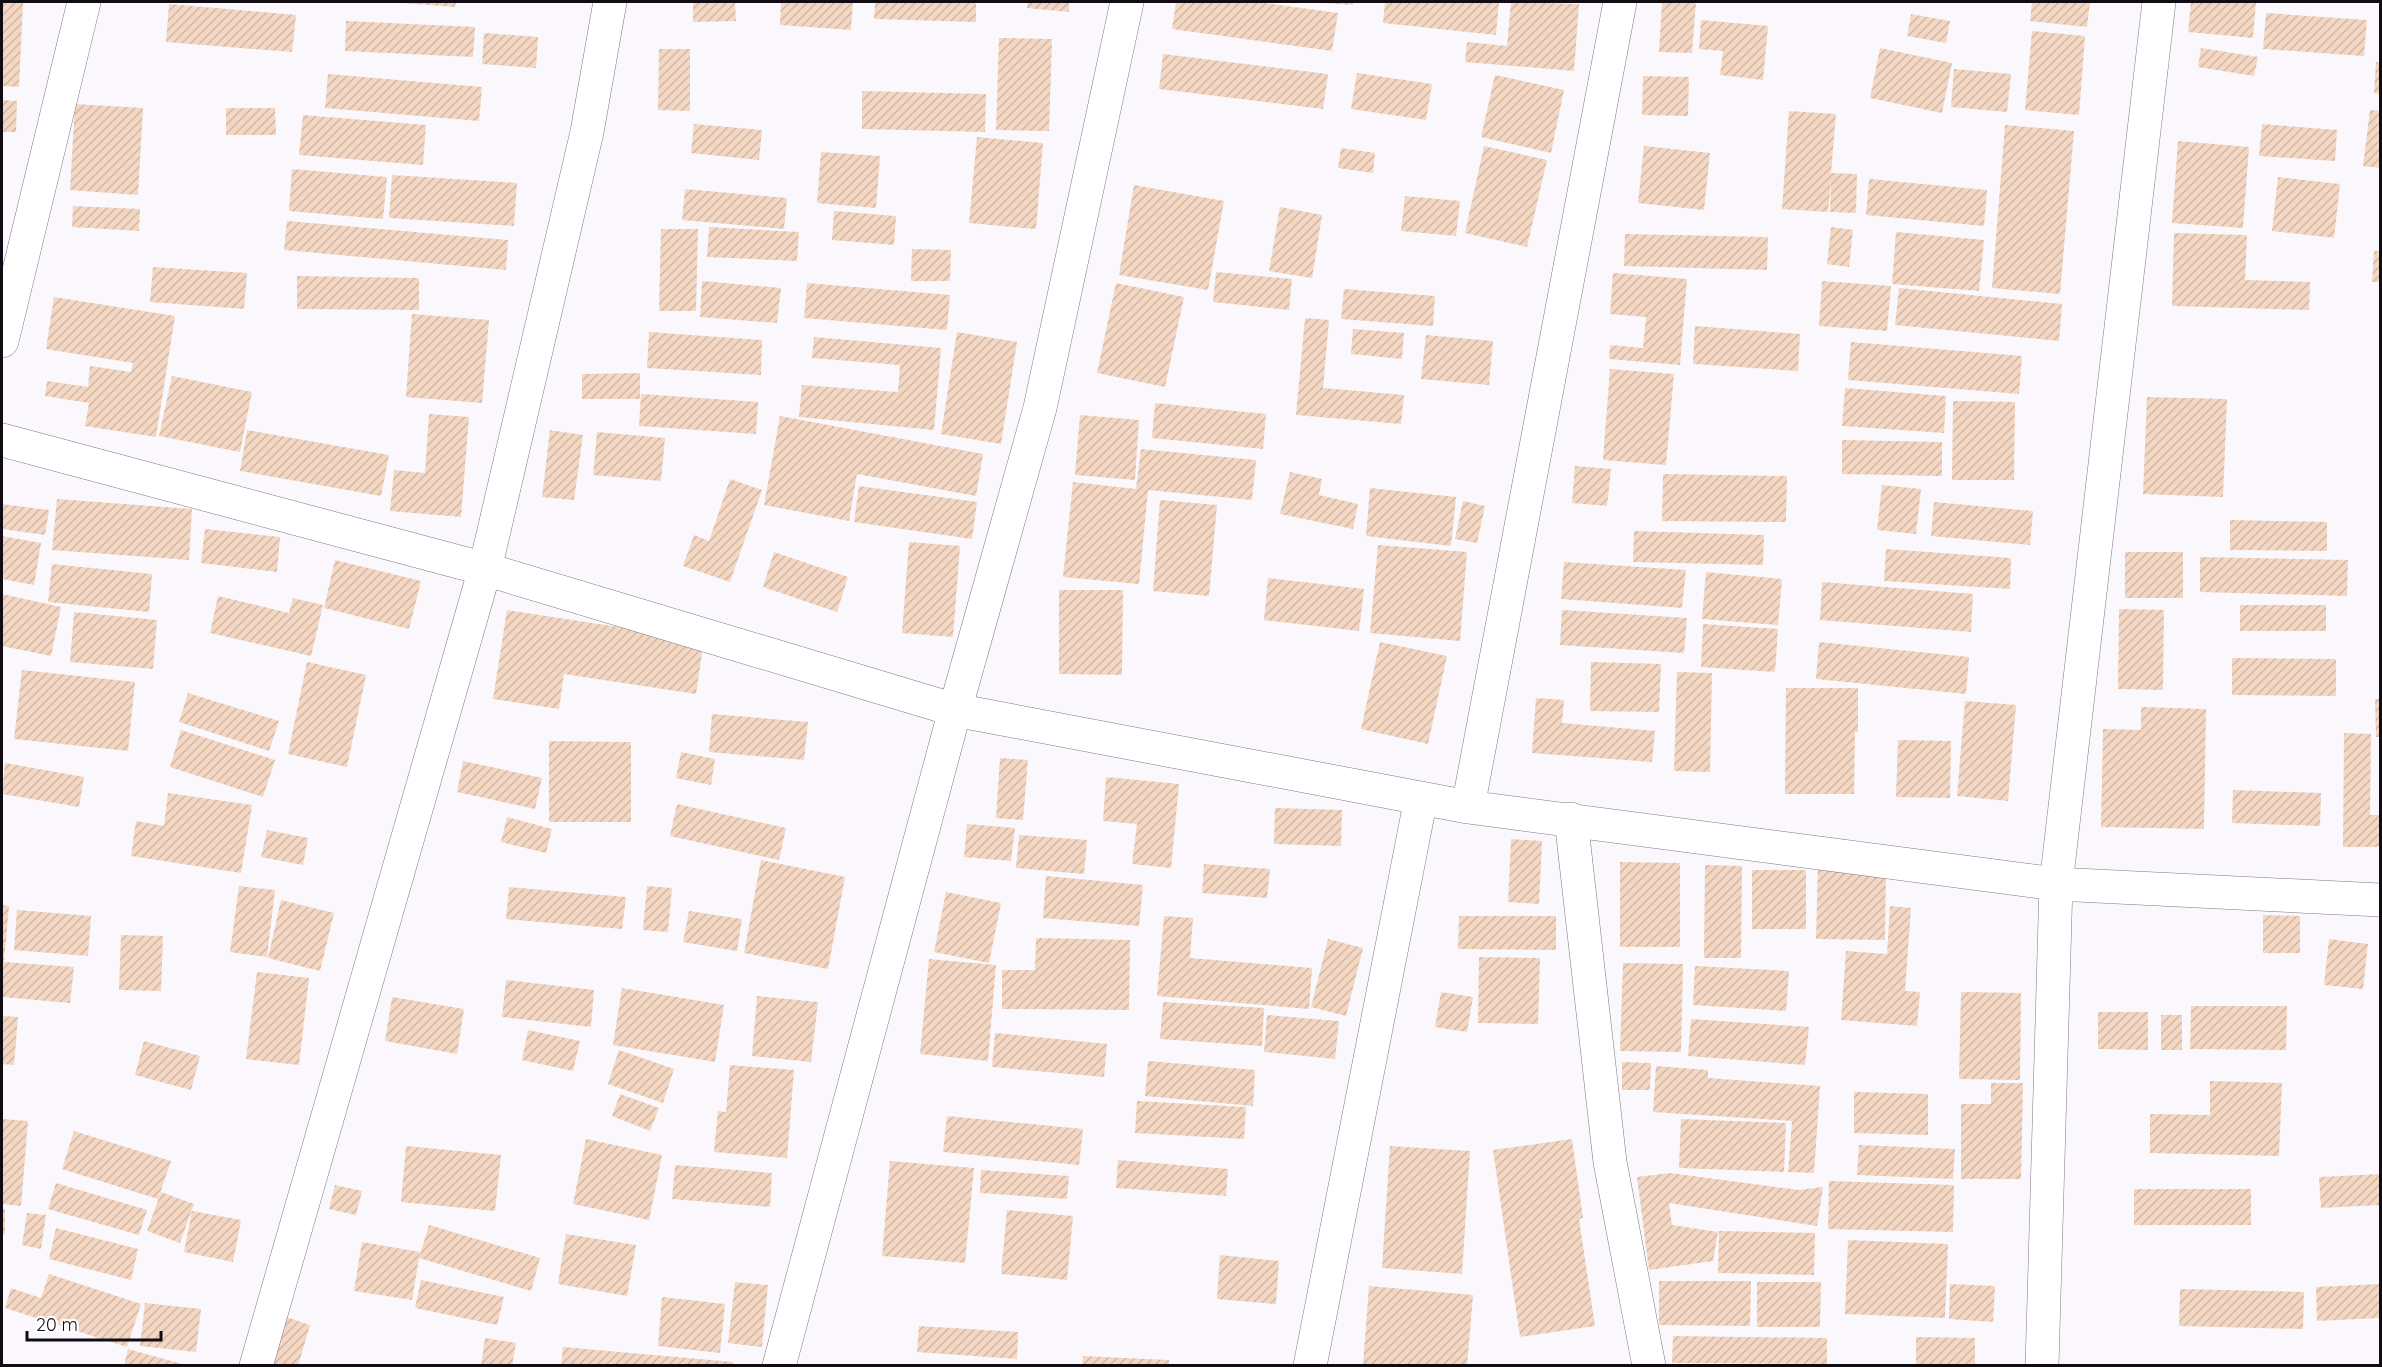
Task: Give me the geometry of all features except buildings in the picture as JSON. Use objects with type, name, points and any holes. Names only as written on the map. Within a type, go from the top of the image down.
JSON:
[{"type":"street","points":[[2,341],[84,2]]},
{"type":"street","points":[[256,1365],[484,568],[587,132],[610,2]]},
{"type":"street","points":[[779,1365],[1040,408],[1127,2]]},
{"type":"street","points":[[1468,807],[1620,2]]},
{"type":"street","points":[[2042,1365],[2056,884],[2159,2]]},
{"type":"street","points":[[2,440],[484,568],[956,710],[1468,807],[2056,884],[2380,900]]},
{"type":"street","points":[[1310,1365],[1421,798]]},
{"type":"street","points":[[1572,819],[1610,1162],[1649,1365]]}]
